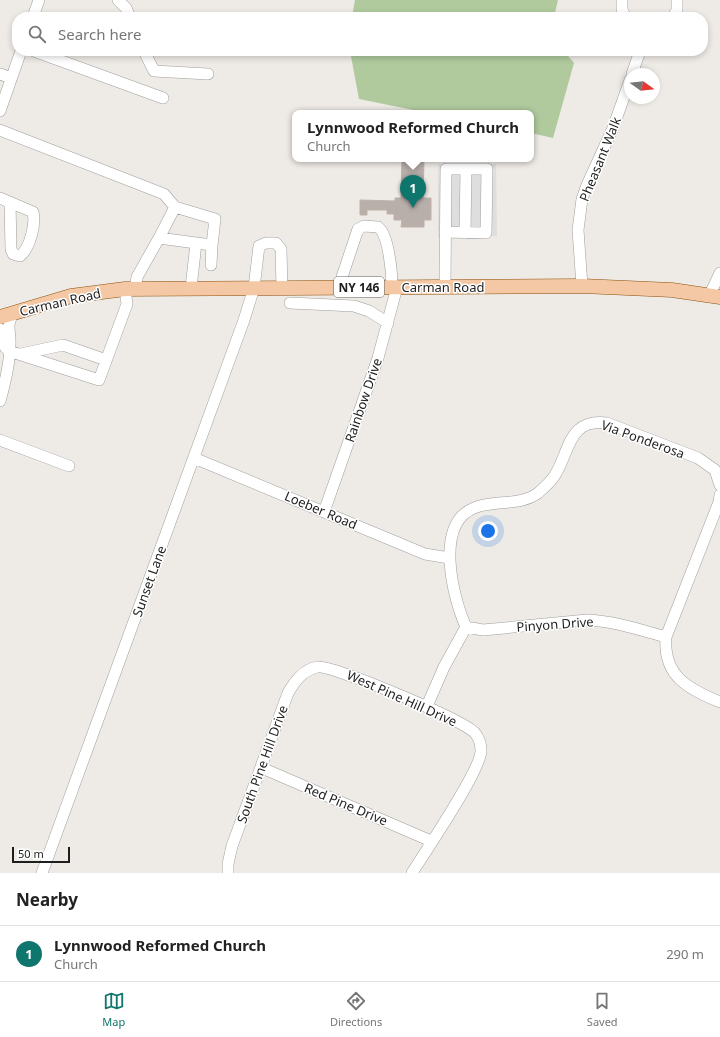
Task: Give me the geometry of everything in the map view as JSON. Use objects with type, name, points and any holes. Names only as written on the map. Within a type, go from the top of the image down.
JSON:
[{"type":"main road","name":"Carman Road","points":[[0,317],[71,296],[130,289],[582,286],[672,290],[715,296]]},
{"type":"street","points":[[35,12],[39,0]]},
{"type":"street","points":[[118,0],[128,12]]},
{"type":"street","points":[[622,0],[623,12]]},
{"type":"street","points":[[676,12],[677,0]]},
{"type":"street","points":[[0,111],[19,56]]},
{"type":"street","points":[[48,56],[163,98]]},
{"type":"street","points":[[146,56],[154,71],[208,74]]},
{"type":"street","points":[[634,68],[638,56]]},
{"type":"street","points":[[0,74],[11,78]]},
{"type":"street","name":"Pheasant Walk","points":[[582,286],[578,230],[582,199],[586,185],[612,128],[624,96]]},
{"type":"street","points":[[0,130],[164,194],[175,206],[216,219],[210,265]]},
{"type":"street","points":[[444,287],[446,169],[487,169],[486,233],[445,232]]},
{"type":"street","points":[[465,233],[466,169]]},
{"type":"street","points":[[0,329],[5,347],[9,351],[99,380],[127,304],[130,289],[175,206]]},
{"type":"street","name":"Rainbow Drive","points":[[324,512],[378,358],[388,323],[395,287],[384,234],[378,227],[364,226],[358,229],[342,277],[342,287]]},
{"type":"street","points":[[158,238],[212,245]]},
{"type":"street","points":[[191,288],[196,243]]},
{"type":"street","name":"Sunset Lane","points":[[42,873],[244,320],[254,288],[259,246],[266,243],[276,243],[281,248],[282,288]]},
{"type":"street","points":[[715,296],[720,273]]},
{"type":"street","points":[[290,303],[354,306],[369,311],[388,323]]},
{"type":"street","points":[[0,401],[7,375],[9,321],[14,312]]},
{"type":"street","points":[[20,354],[63,345],[106,360]]},
{"type":"street","name":"Via Ponderosa","points":[[466,627],[457,600],[449,558],[451,537],[457,522],[465,513],[474,508],[522,499],[537,494],[555,475],[568,444],[574,435],[587,424],[596,422],[607,423],[698,458],[715,470],[720,485]]},
{"type":"street","points":[[0,440],[68,466]]},
{"type":"street","name":"Loeber Road","points":[[194,458],[425,554],[449,558]]},
{"type":"street","points":[[720,495],[719,502],[666,637],[668,660],[674,673],[682,682],[699,694],[720,702]]},
{"type":"street","name":"Pinyon Drive","points":[[466,627],[483,630],[587,620],[621,624],[666,637]]},
{"type":"street","points":[[427,706],[446,662],[466,627]]},
{"type":"street","name":"West Pine Hill Drive","points":[[316,667],[325,667],[341,672],[427,706],[474,732],[480,742],[482,750],[477,763],[467,784],[431,841]]},
{"type":"street","name":"South Pine Hill Drive","points":[[228,873],[228,864],[232,846],[262,768],[288,692],[297,678],[316,667]]},
{"type":"street","name":"Red Pine Drive","points":[[262,768],[431,841]]},
{"type":"street","points":[[412,873],[431,841]]},
{"type":"green space","points":[[355,0],[558,0],[555,12],[353,12]]},
{"type":"green space","points":[[351,56],[568,56],[574,63],[553,138],[534,134],[534,110],[413,110],[359,99]]},
{"type":"shaded area","points":[[438,164],[496,164],[497,236],[438,237]]},
{"type":"building","points":[[402,162],[424,162],[423,198],[431,198],[431,220],[424,220],[424,227],[401,227],[402,220],[394,220],[394,214],[387,214],[387,210],[367,210],[367,215],[360,215],[360,200],[395,201],[395,198],[401,198]]},
{"type":"place","name":"Lynnwood Reformed Church","points":[[413,208]]}]
